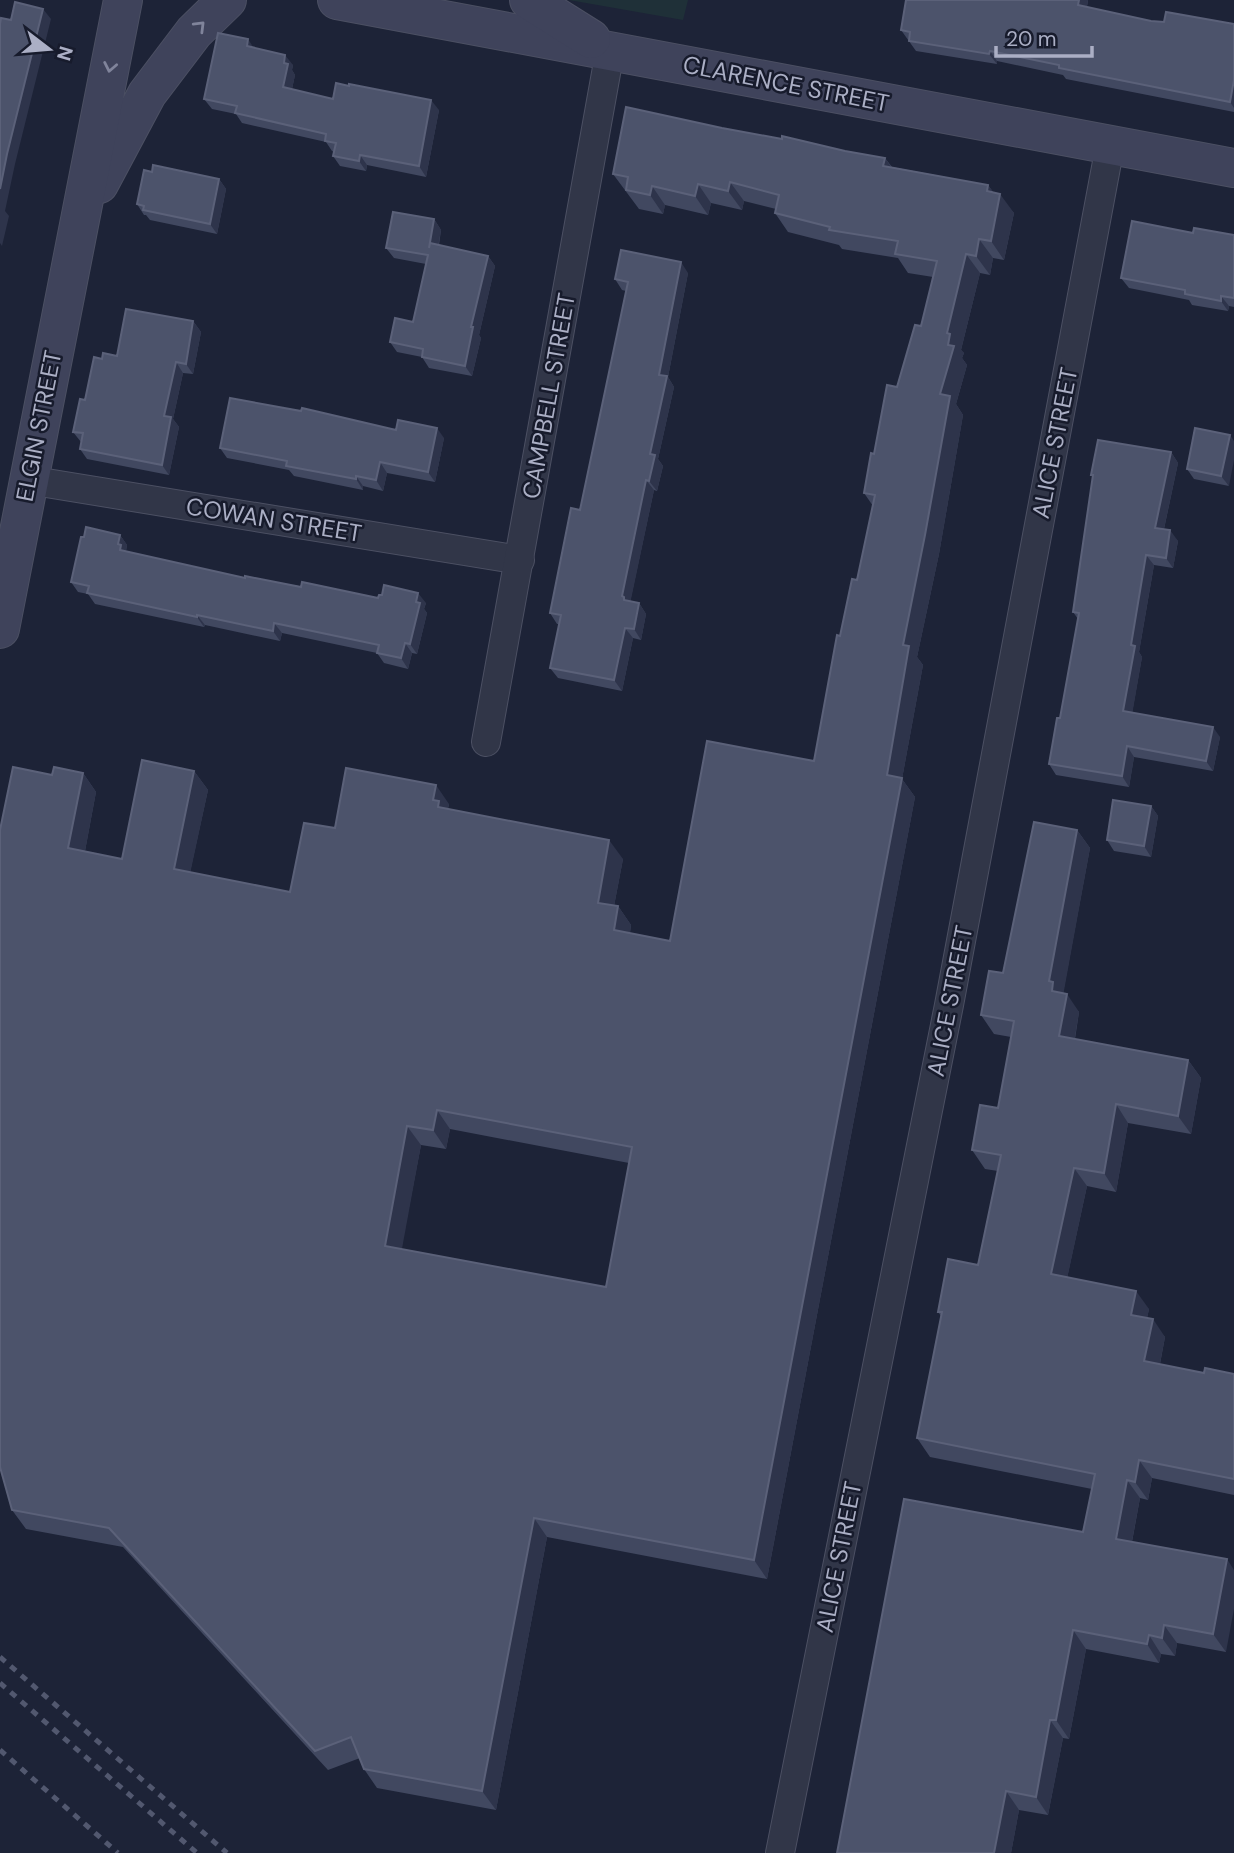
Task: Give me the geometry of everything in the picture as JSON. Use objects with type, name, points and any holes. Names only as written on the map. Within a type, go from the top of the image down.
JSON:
[{"type":"main road","name":"ELGIN STREET","points":[[0,629],[123,0]]},
{"type":"main road","name":"ELGIN STREET","points":[[79,223],[147,94],[194,32],[227,0]]},
{"type":"main road","name":"CLARENCE STREET","points":[[337,0],[1234,168]]},
{"type":"main road","points":[[528,0],[610,51]]},
{"type":"street","name":"CAMPBELL STREET","points":[[486,742],[610,51]]},
{"type":"street","name":"ALICE STREET","points":[[780,1853],[949,1005],[1110,146]]},
{"type":"street","name":"COWAN STREET","points":[[28,480],[520,560]]},
{"type":"shaded area","points":[[569,0],[688,0],[683,20]]},
{"type":"building","points":[[906,0],[1079,0],[1078,5],[1151,21],[1164,22],[1166,12],[1234,24],[1234,80],[1230,102],[1059,68],[1059,65],[990,51],[989,54],[909,41],[910,32],[901,30]]},
{"type":"building","points":[[15,2],[43,9],[0,189],[0,24],[1,18],[11,20]]},
{"type":"building","points":[[218,33],[248,39],[247,46],[285,55],[284,63],[288,64],[283,87],[333,99],[336,83],[349,84],[431,100],[419,166],[360,155],[359,161],[333,156],[336,143],[325,141],[326,134],[235,113],[237,106],[204,99]]},
{"type":"building","points":[[626,107],[885,158],[883,166],[988,185],[987,191],[1000,194],[991,241],[979,239],[976,256],[966,254],[947,333],[950,334],[948,345],[954,346],[940,394],[950,396],[903,645],[909,646],[887,775],[902,778],[754,1560],[534,1518],[482,1791],[364,1769],[351,1737],[315,1751],[109,1528],[12,1510],[0,1467],[0,830],[13,767],[52,775],[54,767],[83,773],[68,848],[122,859],[142,760],[194,771],[174,869],[290,892],[304,823],[335,828],[346,768],[436,785],[433,800],[439,801],[438,807],[609,840],[598,903],[618,906],[614,930],[670,941],[707,741],[814,761],[837,635],[840,636],[852,579],[857,580],[875,495],[864,493],[887,385],[897,387],[915,325],[921,326],[937,261],[895,254],[898,241],[829,230],[830,227],[775,213],[779,195],[730,182],[728,191],[698,184],[695,196],[652,186],[650,195],[626,190],[628,177],[613,174]],"holes":[[[437,1110],[632,1147],[606,1287],[385,1246],[407,1126],[433,1130]]]},
{"type":"building","points":[[153,165],[219,179],[210,224],[143,210],[144,206],[137,204],[144,170],[152,172]]},
{"type":"building","points":[[393,212],[434,219],[429,248],[430,243],[488,256],[471,327],[465,366],[422,357],[423,349],[390,342],[395,318],[413,322],[428,255],[386,248]]},
{"type":"building","points":[[1132,221],[1193,233],[1194,228],[1234,235],[1234,298],[1221,296],[1221,301],[1185,294],[1185,290],[1121,278]]},
{"type":"building","points":[[621,250],[681,262],[659,375],[667,376],[650,454],[655,455],[649,481],[646,480],[622,596],[624,600],[639,603],[634,629],[625,628],[614,680],[550,668],[561,615],[550,613],[571,508],[580,510],[628,282],[615,279]]},
{"type":"building","points":[[126,309],[193,321],[186,364],[176,362],[164,416],[171,417],[162,465],[80,449],[83,433],[73,432],[80,399],[85,400],[94,357],[102,359],[103,353],[117,356]]},
{"type":"building","points":[[230,398],[301,411],[302,408],[396,430],[398,420],[437,428],[428,472],[380,462],[376,480],[356,476],[356,479],[286,466],[287,461],[220,448]]},
{"type":"building","points":[[1195,428],[1230,435],[1221,476],[1187,469]]},
{"type":"building","points":[[1098,440],[1171,452],[1155,528],[1170,530],[1166,558],[1146,555],[1131,645],[1135,646],[1123,711],[1213,727],[1206,761],[1127,746],[1122,776],[1049,764],[1079,613],[1073,612]]},
{"type":"building","points":[[86,527],[120,535],[120,550],[245,578],[301,587],[302,582],[378,598],[382,595],[384,585],[418,593],[416,602],[420,603],[410,644],[405,643],[401,658],[377,653],[379,645],[274,623],[273,631],[87,593],[89,586],[71,582],[81,537],[84,537]]},
{"type":"building","points":[[1113,800],[1151,806],[1144,846],[1107,840]]},
{"type":"building","points":[[1034,822],[1077,830],[1049,981],[1053,982],[1052,991],[1067,994],[1059,1036],[1188,1060],[1178,1116],[1116,1104],[1104,1173],[1074,1168],[1051,1274],[1136,1291],[1131,1315],[1153,1319],[1144,1361],[1204,1373],[1205,1368],[1234,1374],[1234,1479],[1139,1460],[1135,1482],[1127,1480],[1116,1539],[1227,1559],[1213,1634],[1164,1625],[1162,1638],[1149,1635],[1147,1644],[1073,1630],[1056,1720],[1050,1720],[1036,1797],[1006,1791],[994,1853],[837,1853],[904,1499],[1083,1532],[1095,1474],[917,1438],[942,1312],[938,1312],[948,1259],[978,1265],[1001,1155],[972,1150],[980,1105],[998,1108],[1014,1021],[981,1015],[989,971],[1003,973]]},
{"type":"railway","points":[[0,1657],[227,1853]]},
{"type":"railway","points":[[0,1683],[197,1853]]},
{"type":"railway","points":[[0,1750],[118,1853]]}]
